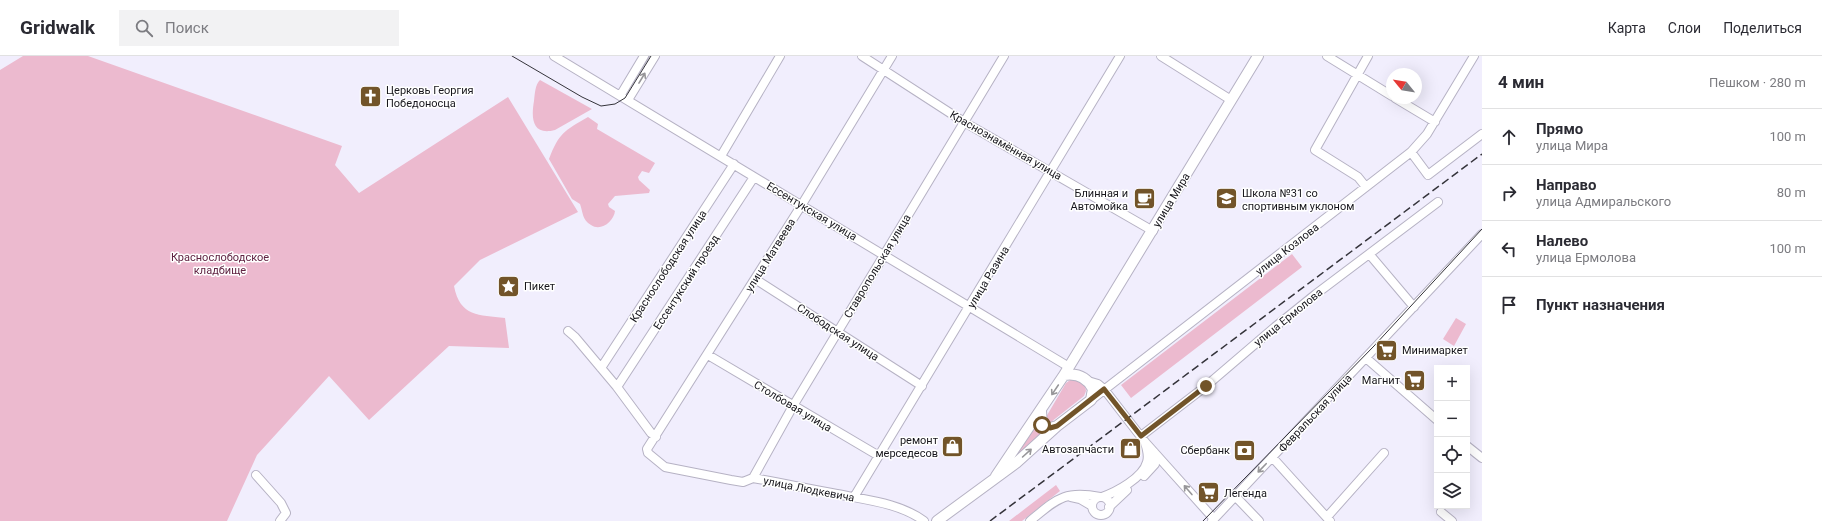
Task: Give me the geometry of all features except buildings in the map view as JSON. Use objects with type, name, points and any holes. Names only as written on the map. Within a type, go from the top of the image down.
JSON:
[{"type":"main road","name":"улица Мира","points":[[996,476],[1067,371],[1258,56]]},
{"type":"main road","name":"улица Мира","points":[[1083,345],[1077,364],[1079,372],[1093,389],[1091,400]]},
{"type":"main road","points":[[1067,371],[1086,379]]},
{"type":"main road","points":[[937,521],[996,476],[1016,463],[1057,426],[1091,400]]},
{"type":"main road","points":[[1041,411],[1042,425],[1050,428],[1057,426]]},
{"type":"street","name":"Ессентукская улица","points":[[554,56],[884,255],[970,308],[1067,371]]},
{"type":"street","points":[[620,96],[644,56]]},
{"type":"street","points":[[628,100],[655,56]]},
{"type":"street","points":[[721,156],[780,56]]},
{"type":"street","name":"Краснознамённая улица","points":[[862,56],[964,122],[1153,231]]},
{"type":"street","name":"улица Матвеева","points":[[648,453],[647,449],[708,355],[801,206],[892,56]]},
{"type":"street","name":"Ставропольская улица","points":[[753,478],[793,406],[1004,56]]},
{"type":"street","name":"улица Разина","points":[[854,497],[970,308],[1120,56]]},
{"type":"street","points":[[1162,56],[1231,100]]},
{"type":"street","points":[[1327,56],[1386,92]]},
{"type":"street","points":[[1366,187],[1358,177],[1315,150],[1368,56]]},
{"type":"street","name":"улица Козлова","points":[[1091,400],[1411,152],[1421,142],[1435,122],[1474,56]]},
{"type":"street","points":[[1405,104],[1435,122]]},
{"type":"street","points":[[1411,152],[1428,175],[1482,134]]},
{"type":"street","name":"Краснослободская улица","points":[[601,368],[734,164]]},
{"type":"street","name":"Ессентукский проезд","points":[[617,387],[754,177]]},
{"type":"street","name":"улица Ермолова","points":[[1143,439],[1287,317],[1438,202]]},
{"type":"street","name":"Февральская улица","points":[[1213,520],[1482,234]]},
{"type":"street","points":[[1370,255],[1414,307]]},
{"type":"street","name":"Слободская улица","points":[[755,279],[922,386]]},
{"type":"street","points":[[568,331],[575,337],[617,387],[651,433],[656,437]]},
{"type":"street","name":"Столбовая улица","points":[[708,355],[879,456]]},
{"type":"street","points":[[1366,358],[1434,417]]},
{"type":"street","points":[[1086,379],[1098,384],[1104,389],[1143,439],[1213,520]]},
{"type":"street","points":[[1092,506],[1094,500],[1123,487],[1145,467],[1148,454],[1143,439]]},
{"type":"street","points":[[1470,448],[1482,458]]},
{"type":"street","points":[[1105,516],[1116,499],[1145,475],[1154,464],[1154,452]]},
{"type":"street","name":"улица Людкевича","points":[[648,453],[665,467],[743,482],[753,478],[854,497],[893,506],[918,516],[924,521]]},
{"type":"street","points":[[1272,457],[1328,519],[1384,453]]},
{"type":"street","points":[[256,474],[281,503],[286,513],[280,521]]},
{"type":"street","points":[[1030,521],[1062,497],[1077,494],[1101,497],[1108,501],[1105,516]]},
{"type":"street","points":[[1235,496],[1259,521]]},
{"type":"street","points":[[1062,497],[1080,499],[1092,506],[1097,514],[1105,516]]},
{"type":"street","points":[[1441,512],[1452,521]]},
{"type":"green space","name":"Краснослободское кладбище","points":[[23,56],[88,56],[342,146],[335,165],[359,193],[508,97],[578,212],[480,260],[454,286],[461,304],[466,309],[479,315],[505,318],[509,348],[449,346],[369,420],[329,376],[257,455],[227,521],[0,521],[0,70]]},
{"type":"green space","points":[[540,80],[592,109],[555,130],[547,131],[537,128],[533,119],[533,107],[537,84]]},
{"type":"green space","points":[[588,117],[598,124],[597,129],[655,163],[649,173],[642,171],[638,177],[639,180],[650,190],[649,193],[615,196],[608,204],[609,207],[615,211],[614,215],[610,222],[599,227],[595,227],[586,221],[580,204],[572,199],[549,159],[559,138],[573,126]]},
{"type":"green space","points":[[1292,254],[1302,267],[1131,398],[1121,385]]},
{"type":"green space","points":[[1456,318],[1466,324],[1454,346],[1443,339]]},
{"type":"green space","points":[[1073,378],[1085,384],[1086,391],[1084,396],[1051,422],[1046,422],[1046,417],[1066,383]]},
{"type":"green space","points":[[1036,426],[1044,431],[1005,466]]},
{"type":"green space","points":[[1056,485],[1060,491],[1022,521],[1009,521]]},
{"type":"tram line","points":[[512,56],[582,97],[601,106],[615,104],[625,98],[651,56]]},
{"type":"tram line","points":[[1203,521],[1374,346],[1482,229]]},
{"type":"railway","points":[[990,521],[1482,154]]},
{"type":"place","name":"Церковь Георгия Победоносца","points":[[370,96]]},
{"type":"place","name":"Блинная и Автомойка","points":[[1144,199]]},
{"type":"place","name":"Школа №31 со спортивным уклоном","points":[[1227,199]]},
{"type":"place","name":"Пикет","points":[[508,286]]},
{"type":"place","name":"Минимаркет","points":[[1386,350]]},
{"type":"place","name":"Магнит","points":[[1415,380]]},
{"type":"place","name":"ремонт мерседесов","points":[[953,446]]},
{"type":"place","name":"Автозапчасти","points":[[1130,449]]},
{"type":"place","name":"Сбербанк","points":[[1245,450]]},
{"type":"place","name":"Легенда","points":[[1209,493]]},
{"type":"route","points":[[1042,425],[1050,428],[1057,426],[1104,389],[1128,422],[1141,436],[1206,386]]}]
